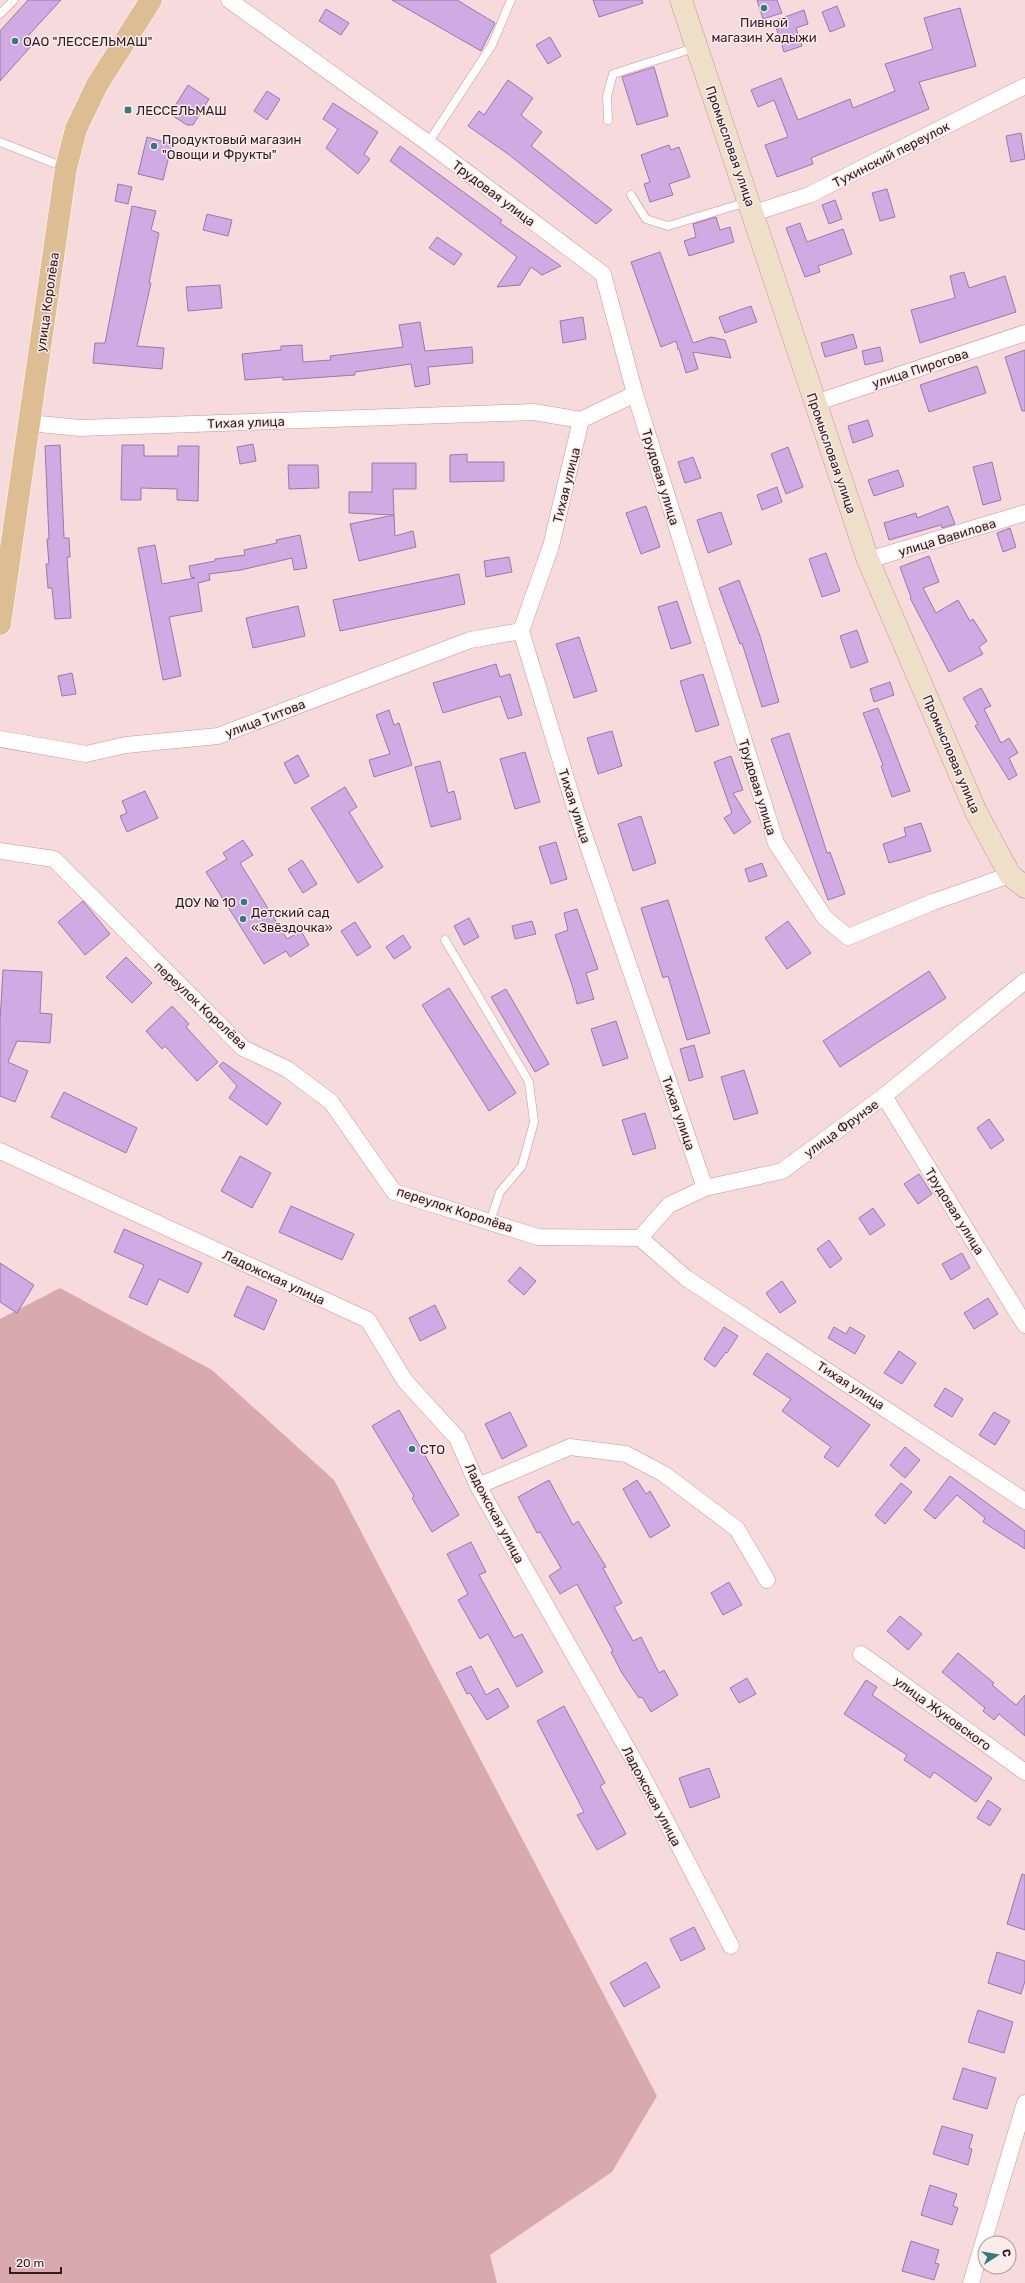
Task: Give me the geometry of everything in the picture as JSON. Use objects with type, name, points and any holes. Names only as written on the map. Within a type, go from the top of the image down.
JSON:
[{"type":"main road","name":"улица Королёва","points":[[0,624],[66,168],[76,129],[97,84],[151,0]]},
{"type":"street","name":"Трудовая улица","points":[[229,0],[428,143],[603,274],[635,394],[776,843],[825,918],[848,937],[933,902],[1017,881]]},
{"type":"street","name":"Промысловая улица","points":[[681,0],[752,208],[868,560],[976,812],[1017,881]]},
{"type":"street","name":"Тухинский переулок","points":[[752,208],[809,196],[1025,86]]},
{"type":"street","name":"улица Пирогова","points":[[815,403],[1025,333]]},
{"type":"street","points":[[581,420],[635,394]]},
{"type":"street","name":"Тихая улица","points":[[29,422],[80,428],[534,412],[581,420],[551,546],[521,631],[576,812],[705,1188]]},
{"type":"street","name":"улица Вавилова","points":[[868,560],[1025,513]]},
{"type":"street","name":"улица Титова","points":[[0,739],[86,754],[126,746],[218,736],[470,640],[521,631]]},
{"type":"street","name":"переулок Королёва","points":[[0,851],[54,859],[243,1048],[287,1069],[331,1102],[394,1192],[538,1237],[640,1238]]},
{"type":"street","name":"улица Фрунзе","points":[[640,1238],[669,1204],[705,1188],[782,1171],[884,1096],[1025,981]]},
{"type":"street","name":"Трудовая улица","points":[[884,1096],[1025,1325]]},
{"type":"street","name":"Ладожская улица","points":[[0,1151],[368,1320],[405,1381],[457,1438],[478,1486],[640,1772],[731,1946]]},
{"type":"street","name":"Тихая улица","points":[[640,1238],[686,1278],[1025,1501]]},
{"type":"street","points":[[478,1486],[570,1447],[626,1454],[664,1474],[737,1529],[767,1580]]},
{"type":"street","name":"улица Жуковского","points":[[862,1654],[1025,1772]]},
{"type":"street","points":[[971,2283],[1025,2103]]},
{"type":"lane","points":[[0,14],[14,0]]},
{"type":"lane","points":[[428,143],[492,45],[511,0]]},
{"type":"lane","points":[[608,120],[607,96],[613,74],[698,47]]},
{"type":"lane","points":[[0,142],[66,168]]},
{"type":"lane","points":[[631,195],[646,219],[668,226],[752,208]]},
{"type":"lane","points":[[445,940],[529,1082],[534,1122],[522,1166],[500,1192],[490,1221]]},
{"type":"shaded area","points":[[60,1288],[212,1370],[334,1480],[657,2096],[612,2172],[490,2255],[497,2283],[0,2283],[0,1319]]},
{"type":"building","name":"ОАО \"ЛЕССЕЛЬМАШ\"","points":[[28,0],[61,0],[26,38],[33,44],[0,81],[0,31]]},
{"type":"building","points":[[392,0],[457,0],[495,23],[481,51]]},
{"type":"building","points":[[593,0],[642,0],[643,3],[599,17]]},
{"type":"building","points":[[757,0],[777,0],[782,13],[763,19]]},
{"type":"building","points":[[837,6],[845,26],[830,32],[822,12]]},
{"type":"building","points":[[960,8],[976,66],[919,82],[929,109],[811,158],[813,164],[777,177],[765,145],[788,137],[774,100],[758,107],[751,90],[781,78],[798,120],[850,99],[853,108],[895,91],[885,64],[933,49],[924,18]]},
{"type":"building","points":[[326,9],[349,23],[341,35],[319,21]]},
{"type":"building","points":[[804,10],[808,24],[796,28],[802,46],[784,52],[774,21]]},
{"type":"building","points":[[550,37],[561,56],[548,64],[536,45]]},
{"type":"building","points":[[654,67],[668,116],[637,125],[622,77]]},
{"type":"building","points":[[508,80],[533,98],[521,115],[542,132],[531,146],[612,210],[596,224],[508,154],[468,126],[479,111],[484,115]]},
{"type":"building","points":[[188,85],[209,99],[193,125],[187,125],[170,114]]},
{"type":"building","points":[[267,91],[280,99],[267,120],[254,111]]},
{"type":"building","points":[[333,103],[378,132],[364,154],[370,159],[358,174],[326,148],[338,129],[323,119]]},
{"type":"building","points":[[1021,133],[1025,159],[1011,162],[1006,136]]},
{"type":"building","points":[[147,137],[172,144],[163,180],[138,174]]},
{"type":"building","points":[[669,145],[671,150],[679,147],[690,177],[669,184],[673,195],[650,202],[644,184],[650,182],[641,155]]},
{"type":"building","points":[[400,146],[502,220],[500,223],[561,266],[542,275],[531,267],[520,285],[497,287],[517,257],[390,161]]},
{"type":"building","points":[[118,184],[132,187],[128,204],[115,201]]},
{"type":"building","points":[[887,189],[895,217],[880,221],[872,193]]},
{"type":"building","points":[[835,200],[842,219],[829,224],[822,205]]},
{"type":"building","points":[[132,206],[156,211],[151,230],[159,233],[149,283],[151,283],[137,346],[164,348],[162,369],[93,363],[95,343],[105,343]]},
{"type":"building","points":[[207,214],[232,220],[228,236],[203,230]]},
{"type":"building","points":[[716,217],[720,230],[730,227],[734,242],[689,256],[684,241],[696,237],[693,224]]},
{"type":"building","points":[[800,223],[807,242],[843,229],[852,254],[818,266],[820,272],[805,277],[786,228]]},
{"type":"building","points":[[437,237],[462,254],[454,265],[429,248]]},
{"type":"building","points":[[660,252],[693,343],[711,337],[725,340],[731,358],[693,352],[698,369],[686,373],[679,349],[677,349],[676,341],[661,347],[631,262]]},
{"type":"building","points":[[964,272],[969,288],[1005,276],[1016,312],[920,343],[911,310],[955,298],[950,276]]},
{"type":"building","points":[[220,285],[222,308],[188,311],[186,287]]},
{"type":"building","points":[[751,306],[757,322],[725,333],[719,317]]},
{"type":"building","points":[[583,317],[586,339],[563,343],[560,321]]},
{"type":"building","points":[[420,322],[425,351],[472,347],[473,363],[428,367],[430,384],[415,387],[411,364],[355,372],[355,375],[283,380],[283,377],[245,380],[242,354],[281,350],[281,346],[302,345],[303,362],[331,360],[330,356],[403,347],[399,325]]},
{"type":"building","points":[[853,334],[857,348],[825,357],[821,343]]},
{"type":"building","points":[[880,347],[883,361],[865,365],[862,351]]},
{"type":"building","points":[[1025,350],[1025,411],[1022,411],[1005,357]]},
{"type":"building","points":[[977,366],[986,393],[929,412],[920,385]]},
{"type":"building","points":[[868,420],[873,436],[853,443],[848,426]]},
{"type":"building","points":[[253,444],[256,461],[240,464],[237,447]]},
{"type":"building","points":[[60,445],[64,538],[69,538],[70,557],[67,557],[71,618],[55,619],[52,588],[48,588],[46,564],[49,564],[47,539],[49,539],[45,446]]},
{"type":"building","points":[[122,445],[144,445],[144,456],[178,456],[178,446],[199,446],[198,501],[177,500],[177,489],[141,488],[141,500],[121,500]]},
{"type":"building","points":[[788,447],[803,487],[786,494],[771,454]]},
{"type":"building","points":[[467,454],[467,462],[504,462],[504,481],[450,482],[450,455]]},
{"type":"building","points":[[693,457],[701,478],[685,483],[678,462]]},
{"type":"building","points":[[992,462],[1001,500],[983,505],[973,467]]},
{"type":"building","points":[[372,463],[416,463],[416,489],[393,489],[394,515],[349,513],[349,492],[372,492]]},
{"type":"building","points":[[288,465],[318,465],[319,488],[289,489]]},
{"type":"building","points":[[898,470],[904,486],[874,496],[868,480]]},
{"type":"building","points":[[777,487],[782,502],[762,510],[757,495]]},
{"type":"building","points":[[646,506],[660,547],[641,554],[626,513]]},
{"type":"building","points":[[948,506],[955,524],[942,528],[941,525],[889,540],[884,523],[916,513],[917,518]]},
{"type":"building","points":[[721,512],[732,544],[708,553],[697,520]]},
{"type":"building","points":[[394,515],[395,536],[413,531],[416,547],[359,561],[350,524]]},
{"type":"building","points":[[1010,528],[1016,547],[1003,552],[997,533]]},
{"type":"building","points":[[300,535],[307,568],[294,570],[292,558],[241,570],[209,574],[210,580],[198,583],[202,611],[169,617],[181,676],[163,680],[138,548],[155,545],[162,584],[195,578],[191,577],[189,566],[215,561],[215,559],[245,555],[244,550],[277,543],[276,540]]},
{"type":"building","points":[[826,553],[840,591],[822,597],[809,559]]},
{"type":"building","points":[[929,556],[939,582],[923,588],[936,613],[958,600],[970,621],[973,619],[987,641],[979,647],[983,654],[949,672],[910,598],[911,597],[900,567]]},
{"type":"building","points":[[509,557],[512,572],[486,577],[484,561]]},
{"type":"building","points":[[459,574],[465,604],[340,631],[333,600]]},
{"type":"building","points":[[739,580],[760,636],[779,702],[762,707],[742,643],[740,644],[719,588]]},
{"type":"building","points":[[677,601],[691,643],[671,649],[658,607]]},
{"type":"building","points":[[298,606],[305,636],[253,648],[246,618]]},
{"type":"building","points":[[857,630],[868,662],[851,668],[840,636]]},
{"type":"building","points":[[579,637],[597,691],[574,698],[556,644]]},
{"type":"building","points":[[496,664],[500,677],[510,674],[522,715],[508,719],[500,696],[443,713],[433,683]]},
{"type":"building","points":[[72,673],[76,694],[62,696],[58,676]]},
{"type":"building","points":[[703,674],[719,725],[696,732],[680,681]]},
{"type":"building","points":[[890,682],[894,695],[874,702],[870,689]]},
{"type":"building","points":[[981,688],[991,706],[984,709],[1001,743],[1009,738],[1018,753],[1009,758],[1017,775],[1009,780],[975,726],[978,724],[963,698]]},
{"type":"building","points":[[878,708],[910,791],[892,797],[881,766],[883,765],[863,713]]},
{"type":"building","points":[[389,710],[394,725],[399,723],[412,765],[374,777],[369,760],[390,754],[376,715]]},
{"type":"building","points":[[612,731],[622,766],[598,774],[587,738]]},
{"type":"building","points":[[789,733],[827,853],[830,852],[845,894],[828,900],[771,739]]},
{"type":"building","points":[[525,752],[540,802],[515,809],[500,759]]},
{"type":"building","points":[[298,755],[309,776],[295,784],[284,763]]},
{"type":"building","points":[[731,756],[743,790],[733,793],[751,822],[734,834],[724,818],[732,813],[714,762]]},
{"type":"building","points":[[440,761],[448,793],[454,791],[461,819],[431,827],[415,767]]},
{"type":"building","points":[[345,787],[357,807],[349,812],[383,867],[358,883],[311,808]]},
{"type":"building","points":[[145,791],[158,818],[127,832],[120,816],[127,813],[122,801]]},
{"type":"building","points":[[641,816],[656,863],[633,871],[618,824]]},
{"type":"building","points":[[921,823],[931,851],[889,863],[883,844],[906,836],[904,828]]},
{"type":"building","name":"ДОУ № 10","points":[[243,840],[253,855],[240,863],[287,939],[301,931],[309,945],[290,957],[286,951],[264,964],[206,872],[227,859],[223,853]]},
{"type":"building","points":[[556,842],[567,879],[551,884],[539,847]]},
{"type":"building","points":[[302,860],[317,884],[303,893],[288,869]]},
{"type":"building","points":[[762,863],[767,876],[749,882],[745,869]]},
{"type":"building","points":[[668,900],[710,1033],[687,1040],[668,976],[663,978],[641,908]]},
{"type":"building","points":[[83,901],[110,934],[85,955],[58,922]]},
{"type":"building","points":[[577,909],[598,969],[586,973],[594,999],[577,1004],[555,935],[568,930],[564,913]]},
{"type":"building","points":[[469,918],[479,937],[464,945],[454,926]]},
{"type":"building","points":[[532,921],[536,934],[515,939],[512,926]]},
{"type":"building","points":[[788,921],[811,953],[787,969],[765,938]]},
{"type":"building","points":[[355,922],[371,947],[357,956],[341,931]]},
{"type":"building","points":[[403,935],[411,948],[394,959],[386,947]]},
{"type":"building","points":[[126,957],[152,983],[132,1003],[106,977]]},
{"type":"building","points":[[3,970],[42,972],[40,1013],[52,1014],[50,1043],[17,1041],[8,1062],[28,1071],[15,1102],[0,1096],[0,1021]]},
{"type":"building","points":[[929,971],[946,998],[840,1067],[823,1041]]},
{"type":"building","points":[[449,988],[516,1093],[489,1111],[422,1005]]},
{"type":"building","points":[[506,989],[549,1064],[535,1072],[491,997]]},
{"type":"building","points":[[172,1006],[189,1024],[186,1027],[218,1062],[197,1081],[165,1046],[162,1049],[146,1031]]},
{"type":"building","points":[[616,1021],[628,1058],[603,1066],[591,1029]]},
{"type":"building","points":[[694,1045],[703,1077],[689,1081],[680,1049]]},
{"type":"building","points":[[223,1062],[281,1103],[267,1125],[229,1098],[237,1086],[219,1066]]},
{"type":"building","points":[[744,1070],[758,1113],[734,1120],[721,1077]]},
{"type":"building","points":[[64,1092],[137,1128],[126,1153],[51,1117]]},
{"type":"building","points":[[645,1113],[656,1148],[633,1155],[622,1120]]},
{"type":"building","points":[[989,1119],[1004,1140],[991,1149],[977,1128]]},
{"type":"building","points":[[240,1156],[271,1173],[252,1208],[221,1191]]},
{"type":"building","points":[[919,1174],[932,1194],[918,1204],[904,1184]]},
{"type":"building","points":[[291,1206],[354,1234],[342,1260],[279,1232]]},
{"type":"building","points":[[873,1208],[885,1225],[870,1235],[859,1218]]},
{"type":"building","points":[[124,1229],[202,1263],[188,1293],[159,1279],[147,1305],[129,1297],[144,1265],[114,1252]]},
{"type":"building","points":[[829,1240],[842,1259],[830,1268],[817,1249]]},
{"type":"building","points":[[962,1253],[970,1268],[951,1280],[942,1264]]},
{"type":"building","points":[[0,1263],[34,1285],[17,1313],[0,1302]]},
{"type":"building","points":[[520,1267],[536,1281],[524,1295],[508,1281]]},
{"type":"building","points":[[782,1281],[796,1302],[780,1313],[766,1293]]},
{"type":"building","points":[[247,1286],[277,1300],[264,1330],[234,1316]]},
{"type":"building","points":[[988,1298],[998,1314],[974,1329],[964,1313]]},
{"type":"building","points":[[435,1305],[446,1328],[420,1341],[409,1318]]},
{"type":"building","points":[[724,1327],[738,1336],[727,1353],[726,1352],[715,1367],[704,1359]]},
{"type":"building","points":[[834,1327],[846,1334],[850,1327],[865,1336],[855,1354],[828,1338]]},
{"type":"building","points":[[899,1351],[916,1363],[902,1384],[884,1373]]},
{"type":"building","points":[[767,1353],[870,1425],[838,1467],[824,1457],[831,1447],[782,1411],[791,1399],[753,1374]]},
{"type":"building","points":[[945,1388],[963,1399],[952,1417],[934,1406]]},
{"type":"building","points":[[399,1410],[459,1515],[432,1532],[412,1498],[414,1496],[372,1426]]},
{"type":"building","points":[[510,1412],[527,1446],[502,1459],[485,1424]]},
{"type":"building","points":[[994,1412],[1010,1421],[995,1445],[979,1435]]},
{"type":"building","points":[[905,1447],[920,1460],[905,1478],[890,1465]]},
{"type":"building","points":[[950,1476],[1025,1531],[1025,1549],[983,1522],[985,1518],[957,1495],[935,1519],[924,1510]]},
{"type":"building","points":[[549,1480],[573,1525],[578,1521],[606,1567],[603,1568],[622,1603],[614,1607],[633,1641],[641,1637],[659,1673],[664,1670],[678,1695],[651,1712],[642,1697],[639,1698],[622,1673],[611,1652],[613,1651],[577,1584],[560,1594],[549,1576],[561,1568],[540,1532],[537,1533],[518,1497]]},
{"type":"building","points":[[637,1480],[646,1494],[650,1491],[670,1526],[650,1538],[623,1489]]},
{"type":"building","points":[[901,1483],[912,1492],[885,1524],[875,1515]]},
{"type":"building","points":[[471,1542],[486,1572],[479,1575],[514,1638],[522,1634],[543,1672],[517,1687],[488,1634],[480,1639],[458,1600],[468,1594],[447,1554]]},
{"type":"building","points":[[729,1582],[742,1605],[723,1615],[711,1593]]},
{"type":"building","points":[[900,1616],[922,1634],[908,1650],[887,1631]]},
{"type":"building","points":[[958,1653],[994,1683],[992,1685],[1016,1705],[1025,1695],[1025,1736],[999,1714],[994,1720],[983,1711],[985,1708],[942,1672]]},
{"type":"building","points":[[471,1666],[486,1695],[498,1688],[509,1707],[487,1720],[470,1693],[467,1694],[456,1673]]},
{"type":"building","points":[[747,1678],[756,1694],[739,1703],[730,1688]]},
{"type":"building","points":[[866,1680],[877,1687],[872,1695],[992,1778],[976,1802],[934,1772],[930,1778],[904,1760],[907,1755],[844,1714]]},
{"type":"building","points":[[564,1706],[605,1783],[600,1786],[626,1834],[597,1850],[577,1815],[584,1812],[537,1721]]},
{"type":"building","points":[[709,1768],[720,1797],[690,1808],[679,1778]]},
{"type":"building","points":[[988,1800],[1001,1809],[990,1826],[977,1818]]},
{"type":"building","points":[[1022,1874],[1025,1875],[1025,1930],[1007,1924]]},
{"type":"building","points":[[694,1927],[705,1949],[681,1961],[670,1939]]},
{"type":"building","points":[[997,1952],[1025,1961],[1025,1981],[1021,1994],[988,1983]]},
{"type":"building","points":[[646,1962],[660,1987],[624,2007],[610,1983]]},
{"type":"building","points":[[978,2010],[1013,2022],[1004,2053],[968,2042]]},
{"type":"building","points":[[963,2068],[996,2078],[987,2109],[953,2099]]},
{"type":"building","points":[[942,2126],[973,2135],[969,2148],[972,2149],[968,2165],[933,2154]]},
{"type":"building","points":[[930,2185],[957,2194],[953,2206],[958,2208],[952,2225],[921,2215]]},
{"type":"building","points":[[911,2241],[939,2250],[935,2263],[939,2264],[934,2280],[902,2271]]},
{"type":"place","name":"Пивной магазин Хадыжи","points":[[764,8]]},
{"type":"place","name":"ОАО \"ЛЕССЕЛЬМАШ\"","points":[[15,41]]},
{"type":"place","name":"ЛЕССЕЛЬМАШ","points":[[128,110]]},
{"type":"place","name":"Продуктовый магазин \"Овощи и Фрукты\"","points":[[154,146]]},
{"type":"place","name":"ДОУ № 10","points":[[244,902]]},
{"type":"place","name":"Детский сад «Звёздочка»","points":[[243,919]]},
{"type":"place","name":"СТО","points":[[412,1449]]}]
